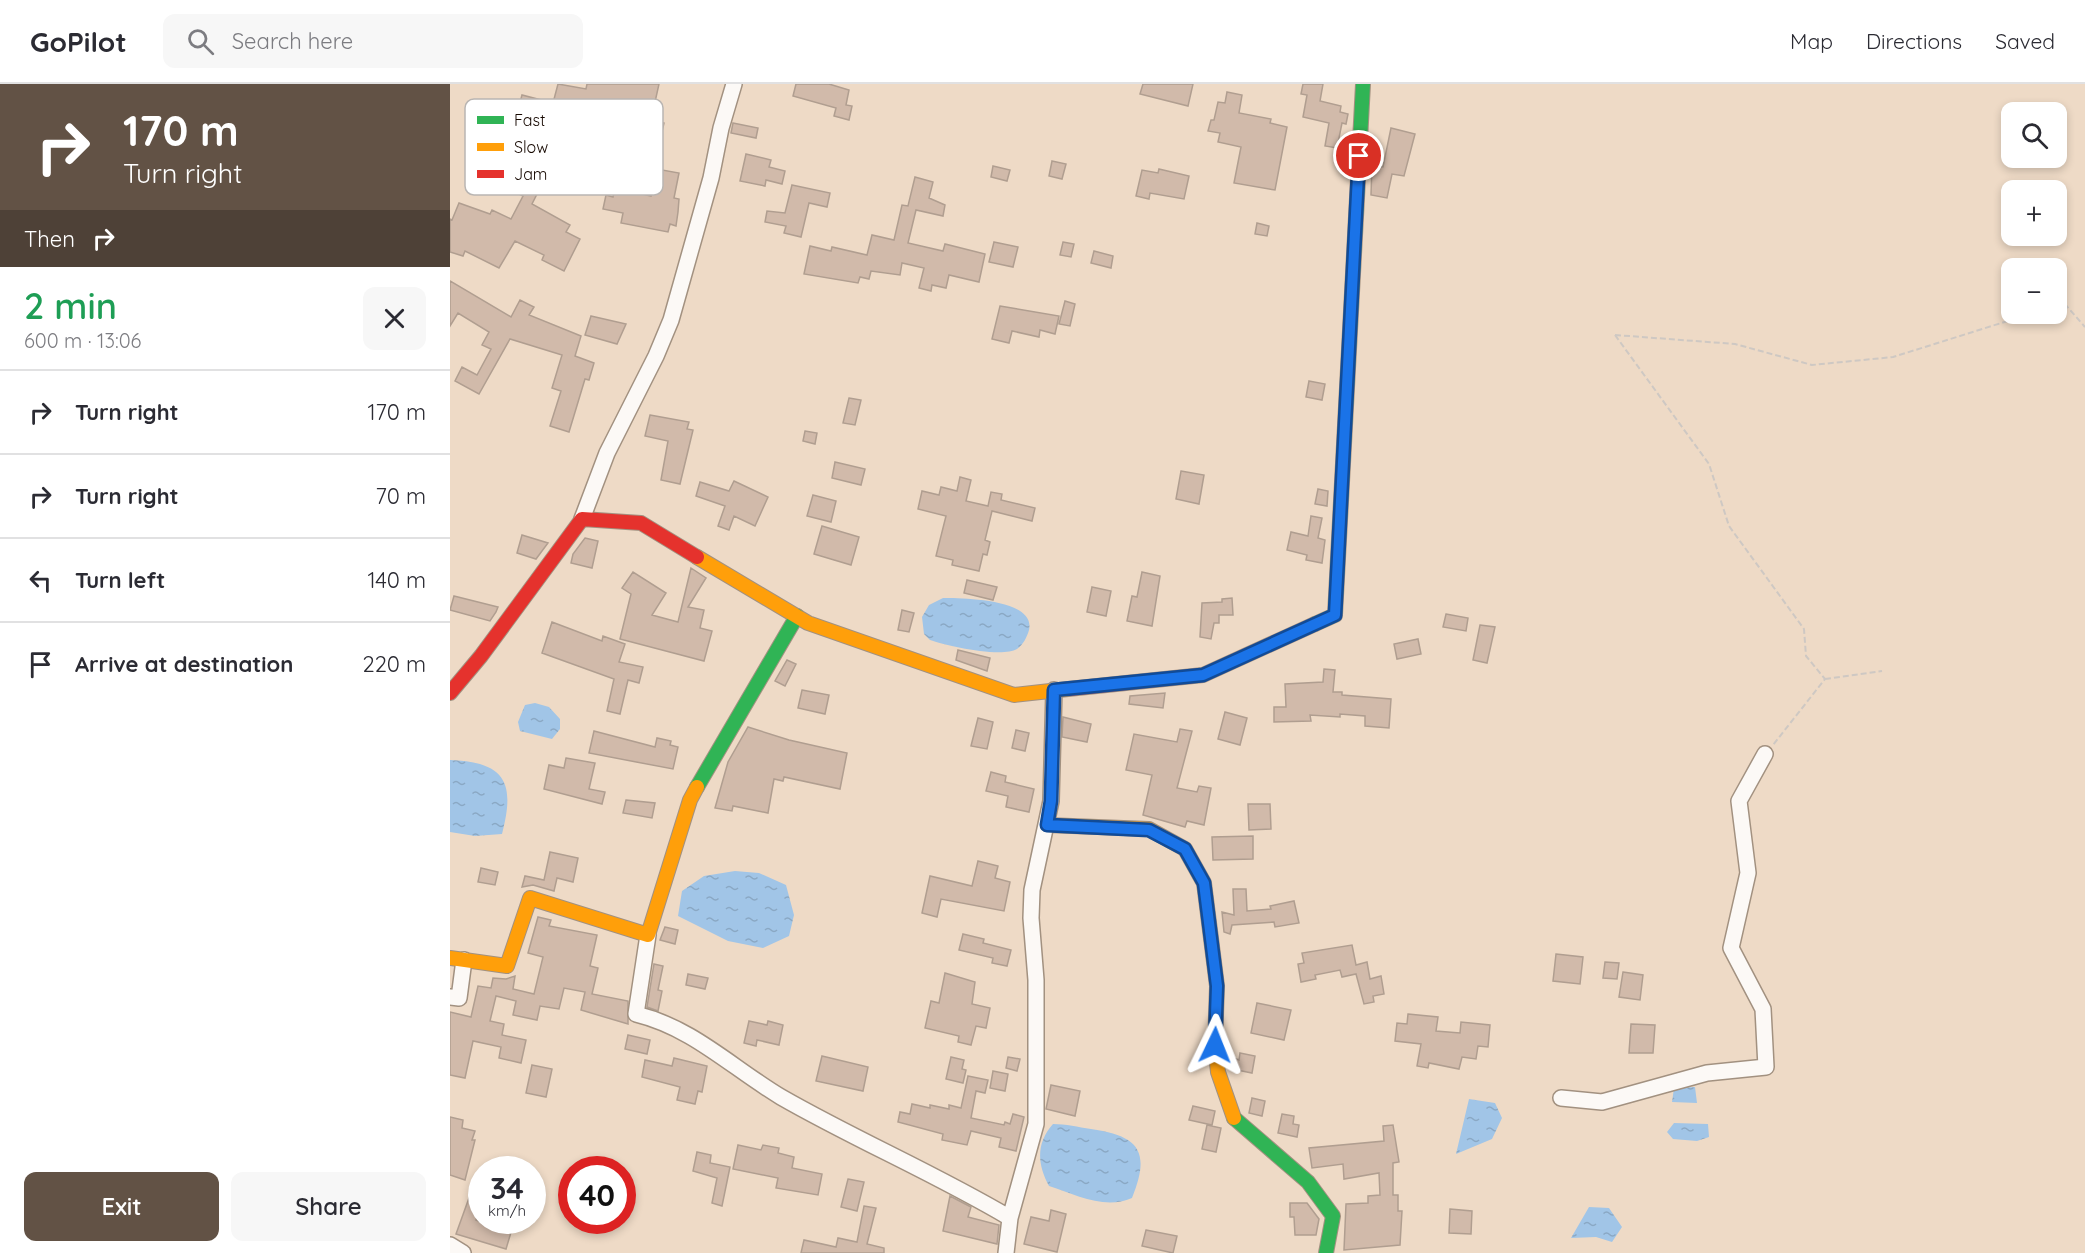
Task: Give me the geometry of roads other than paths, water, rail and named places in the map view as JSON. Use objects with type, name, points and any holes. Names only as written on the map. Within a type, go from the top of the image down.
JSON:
[{"type":"street","points":[[450,693],[481,656],[582,519],[607,453],[656,356],[671,320],[711,178],[721,128],[734,84]]},
{"type":"street","points":[[582,519],[641,523],[808,623],[1014,695],[1203,675],[1335,615],[1363,84]]},
{"type":"street","points":[[797,616],[690,800],[648,935],[636,1014],[664,1021],[696,1038],[780,1096],[1010,1218]]},
{"type":"street","points":[[1006,1253],[1010,1218],[1036,1124],[1036,980],[1031,918],[1032,890],[1051,801],[1054,690]]},
{"type":"street","points":[[1562,1098],[1602,1102],[1707,1073],[1766,1067],[1763,1009],[1731,948],[1748,873],[1738,801],[1766,754]]},
{"type":"street","points":[[1047,825],[1149,830],[1185,849],[1204,883],[1217,986],[1215,1045],[1218,1072],[1232,1116],[1308,1182],[1334,1216],[1326,1253]]},
{"type":"street","points":[[450,997],[459,998],[457,959],[507,966],[530,898],[648,935]]},
{"type":"street","points":[[450,1245],[463,1253]]},
{"type":"water","points":[[943,598],[981,600],[1010,606],[1021,612],[1028,620],[1029,630],[1026,638],[1017,649],[999,652],[961,648],[930,640],[924,634],[922,617],[929,605]]},
{"type":"water","points":[[535,703],[549,707],[560,719],[560,729],[552,739],[520,731],[518,722],[525,705]]},
{"type":"water","points":[[450,760],[484,765],[495,771],[502,779],[507,802],[502,834],[475,836],[450,832]]},
{"type":"water","points":[[735,871],[759,873],[786,885],[794,915],[789,936],[763,948],[728,941],[678,916],[682,891],[704,876]]},
{"type":"water","points":[[1695,1087],[1697,1103],[1672,1102],[1674,1088]]},
{"type":"water","points":[[1469,1099],[1495,1103],[1502,1118],[1492,1139],[1456,1154]]},
{"type":"water","points":[[1674,1123],[1708,1124],[1709,1137],[1697,1141],[1673,1139],[1667,1132]]},
{"type":"water","points":[[1053,1124],[1107,1132],[1120,1136],[1137,1148],[1140,1168],[1132,1198],[1101,1202],[1049,1186],[1042,1170],[1040,1154],[1047,1131]]},
{"type":"water","points":[[1589,1207],[1609,1208],[1622,1227],[1612,1242],[1596,1237],[1571,1238]]}]
